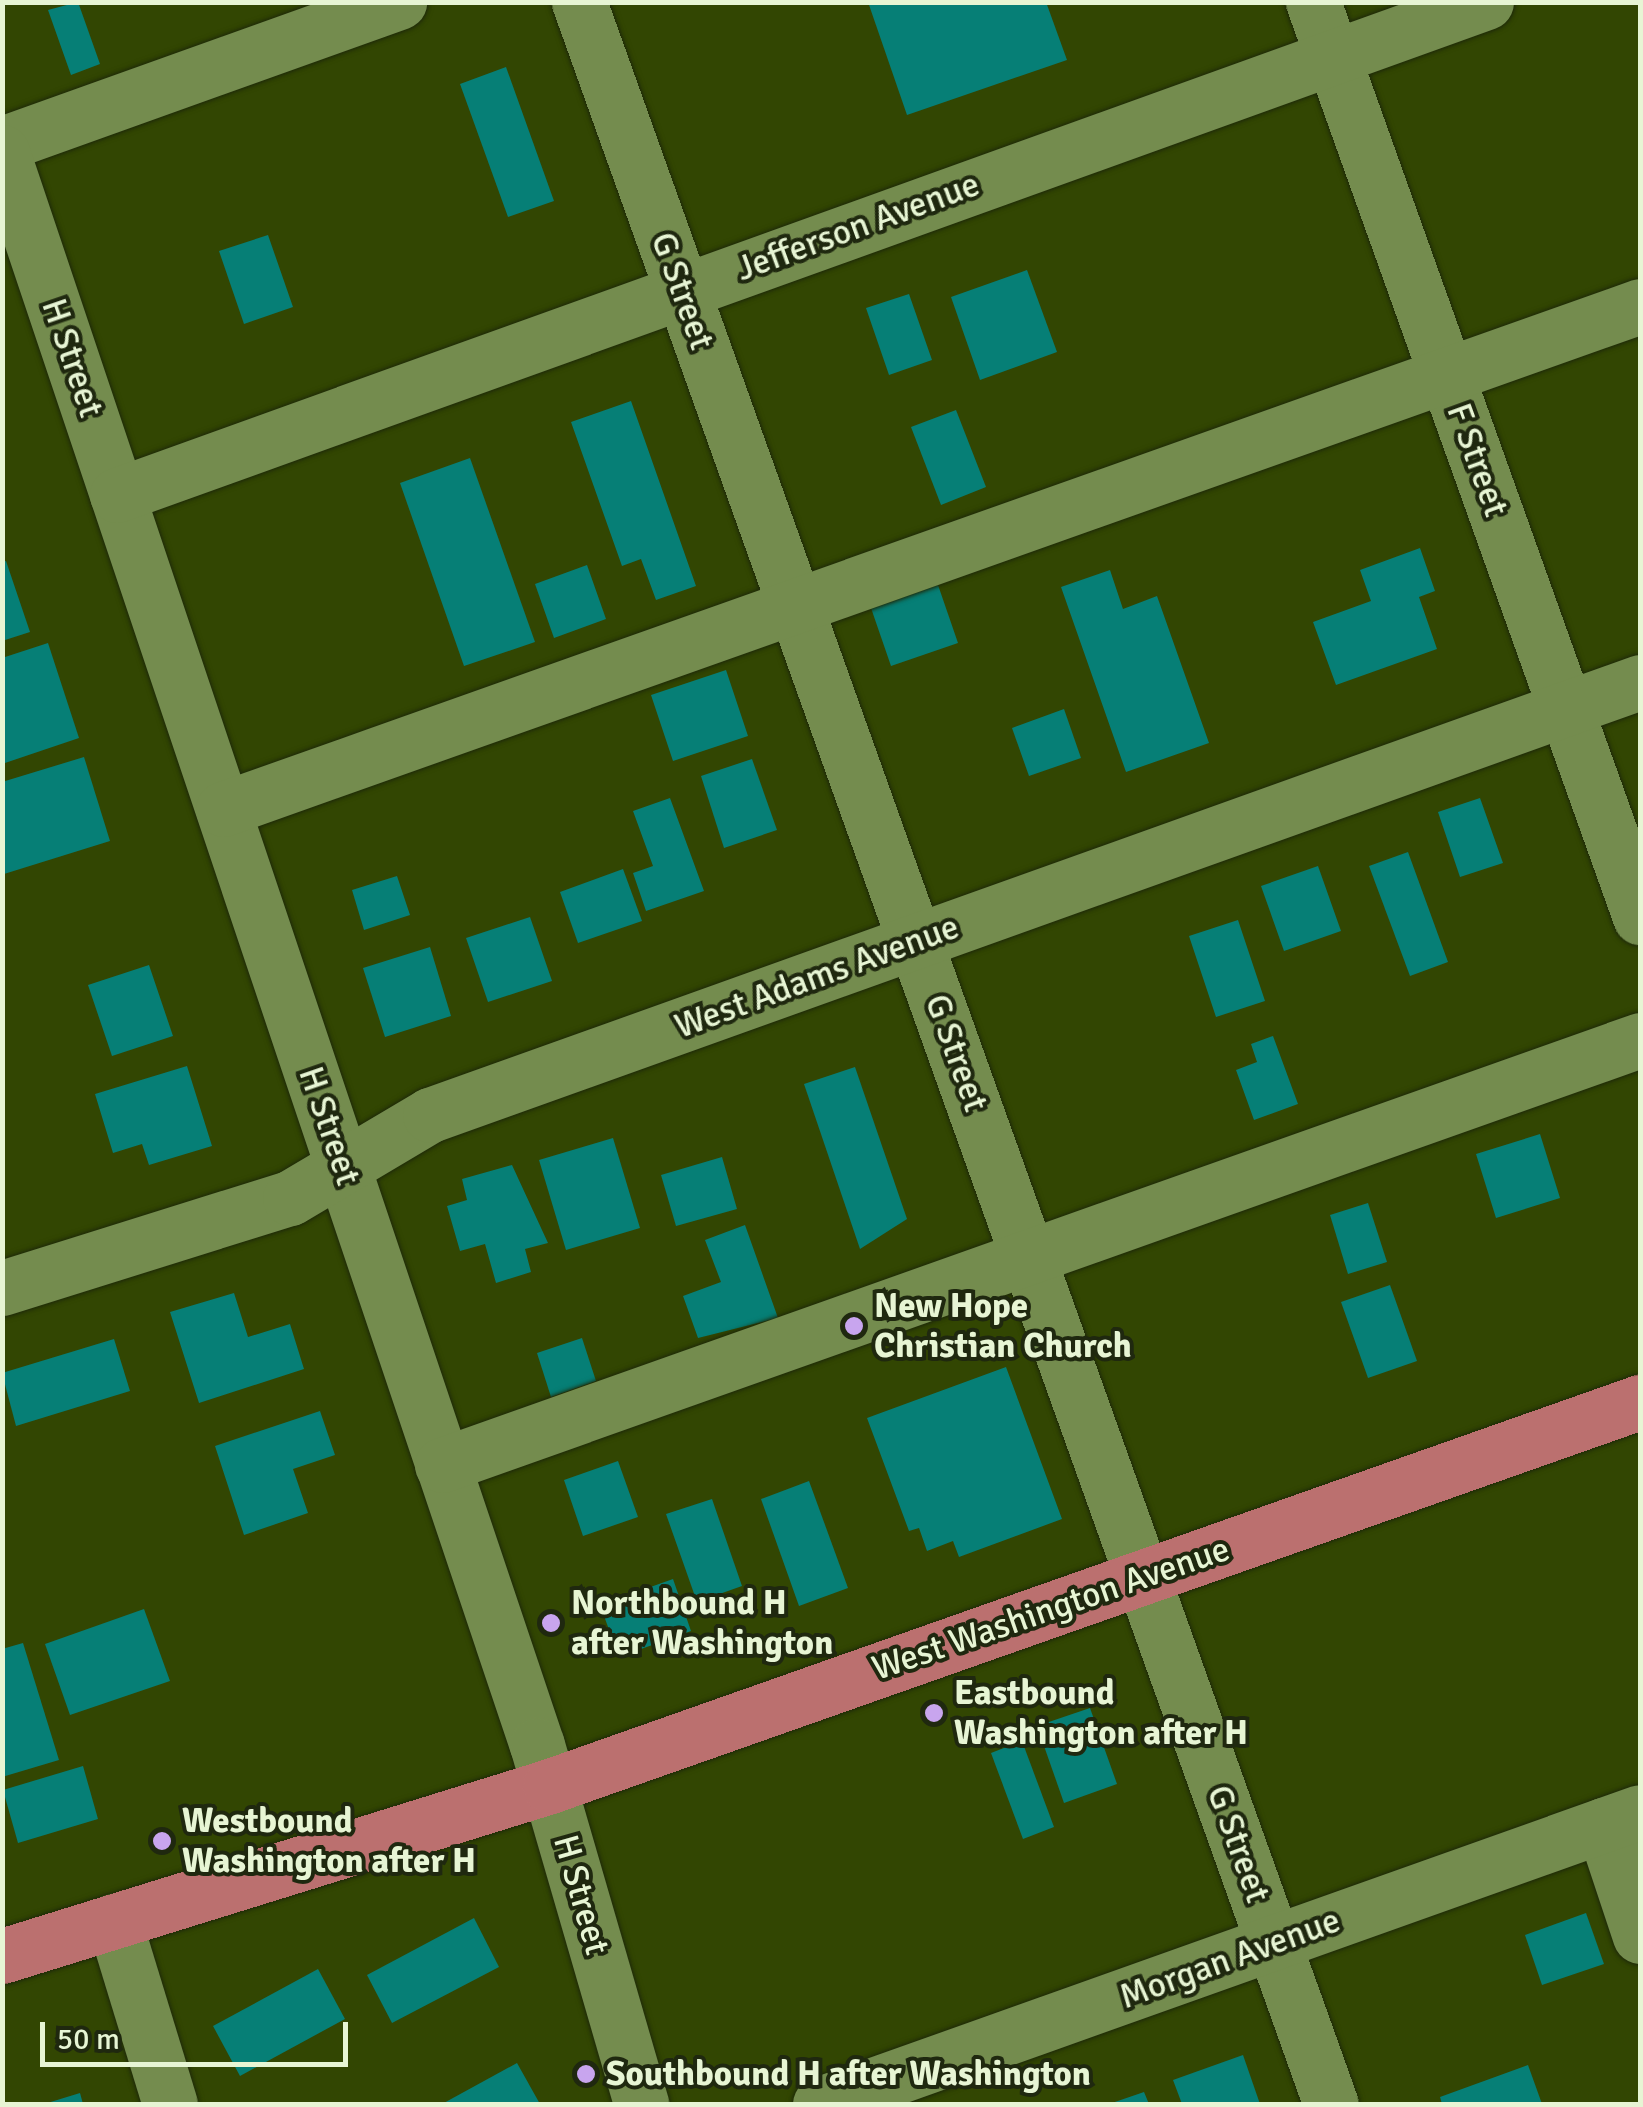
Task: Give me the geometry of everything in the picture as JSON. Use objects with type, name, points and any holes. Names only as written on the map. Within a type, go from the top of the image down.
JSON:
[{"type":"main road","name":"West Washington Avenue","points":[[2,1956],[550,1786],[1640,1402]]},
{"type":"street","points":[[2,144],[399,2]]},
{"type":"street","name":"G Street","points":[[579,2],[1331,2104]]},
{"type":"street","name":"F Street","points":[[1313,2],[1640,917]]},
{"type":"street","name":"Jefferson Avenue","points":[[118,495],[1486,2]]},
{"type":"street","name":"H Street","points":[[2,152],[550,1786],[641,2104]]},
{"type":"street","points":[[223,809],[1640,306]]},
{"type":"street","name":"West Adams Avenue","points":[[2,1288],[290,1198],[430,1115],[1640,682]]},
{"type":"street","points":[[442,1465],[1640,1040]]},
{"type":"street","points":[[1622,1819],[1640,1936]]},
{"type":"street","name":"Morgan Avenue","points":[[820,2104],[1622,1819]]},
{"type":"street","points":[[114,1921],[170,2104]]},
{"type":"building","points":[[78,2],[100,64],[71,75],[48,10]]},
{"type":"building","points":[[868,2],[1046,2],[1067,60],[907,115]]},
{"type":"building","points":[[506,67],[554,201],[508,217],[460,84]]},
{"type":"building","points":[[268,235],[293,307],[244,324],[219,251]]},
{"type":"building","points":[[1027,270],[1057,352],[980,380],[951,297]]},
{"type":"building","points":[[909,294],[932,360],[889,375],[866,308]]},
{"type":"building","points":[[631,401],[696,586],[656,600],[641,559],[622,566],[571,422]]},
{"type":"building","points":[[956,410],[986,487],[941,505],[911,427]]},
{"type":"building","points":[[470,458],[535,642],[464,666],[400,483]]},
{"type":"building","points":[[1420,548],[1435,591],[1419,597],[1437,649],[1336,685],[1313,622],[1371,601],[1360,570]]},
{"type":"building","points":[[6,561],[30,632],[2,641],[2,562]]},
{"type":"building","points":[[587,565],[606,619],[554,638],[535,584]]},
{"type":"building","points":[[1110,570],[1123,609],[1157,596],[1209,743],[1126,772],[1061,587]]},
{"type":"building","points":[[938,585],[958,643],[891,666],[871,608]]},
{"type":"building","points":[[48,643],[79,738],[2,764],[2,658]]},
{"type":"building","points":[[726,670],[748,736],[673,761],[651,695]]},
{"type":"building","points":[[1064,709],[1081,758],[1029,776],[1012,728]]},
{"type":"building","points":[[84,757],[110,841],[4,874],[2,782]]},
{"type":"building","points":[[752,759],[777,830],[724,848],[701,776]]},
{"type":"building","points":[[670,798],[704,891],[646,911],[633,873],[653,866],[633,811]]},
{"type":"building","points":[[1480,798],[1503,863],[1460,877],[1438,812]]},
{"type":"building","points":[[1408,852],[1448,962],[1410,976],[1369,866]]},
{"type":"building","points":[[1318,866],[1341,931],[1284,951],[1261,886]]},
{"type":"building","points":[[623,869],[642,921],[578,943],[560,892]]},
{"type":"building","points":[[397,876],[410,915],[364,930],[352,890]]},
{"type":"building","points":[[530,917],[552,981],[488,1002],[466,938]]},
{"type":"building","points":[[1238,920],[1265,1001],[1216,1017],[1189,936]]},
{"type":"building","points":[[430,947],[451,1016],[385,1037],[363,968]]},
{"type":"building","points":[[149,965],[173,1036],[112,1056],[88,985]]},
{"type":"building","points":[[1273,1036],[1298,1104],[1254,1120],[1236,1070],[1257,1062],[1251,1044]]},
{"type":"building","points":[[187,1066],[212,1146],[149,1165],[142,1144],[113,1153],[95,1094]]},
{"type":"building","points":[[855,1067],[907,1219],[860,1249],[804,1084]]},
{"type":"building","points":[[1540,1134],[1560,1198],[1496,1218],[1476,1154]]},
{"type":"building","points":[[613,1138],[640,1228],[566,1250],[539,1160]]},
{"type":"building","points":[[722,1157],[737,1209],[676,1226],[661,1175]]},
{"type":"building","points":[[512,1165],[548,1243],[525,1249],[531,1272],[496,1283],[485,1244],[460,1251],[447,1206],[467,1200],[462,1179]]},
{"type":"building","points":[[1368,1203],[1387,1262],[1348,1274],[1330,1215]]},
{"type":"building","points":[[745,1225],[778,1318],[698,1338],[683,1296],[721,1282],[705,1240]]},
{"type":"building","points":[[1390,1285],[1417,1361],[1368,1378],[1341,1302]]},
{"type":"building","points":[[234,1293],[248,1337],[290,1324],[304,1369],[199,1403],[170,1312]]},
{"type":"building","points":[[582,1338],[596,1381],[551,1397],[537,1353]]},
{"type":"building","points":[[114,1339],[130,1391],[16,1426],[2,1373]]},
{"type":"building","points":[[1006,1367],[1062,1519],[959,1557],[953,1541],[927,1551],[919,1528],[909,1531],[867,1418]]},
{"type":"building","points":[[320,1411],[335,1455],[293,1469],[308,1513],[244,1535],[215,1446]]},
{"type":"building","points":[[618,1461],[638,1517],[583,1536],[564,1480]]},
{"type":"building","points":[[809,1481],[848,1588],[799,1606],[761,1499]]},
{"type":"building","points":[[712,1499],[742,1586],[697,1602],[666,1514]]},
{"type":"building","points":[[673,1579],[691,1631],[619,1657],[600,1605]]},
{"type":"building","points":[[144,1609],[170,1681],[70,1715],[45,1644]]},
{"type":"building","points":[[23,1643],[59,1760],[2,1777],[2,1649]]},
{"type":"building","points":[[1090,1708],[1117,1784],[1064,1803],[1037,1726]]},
{"type":"building","points":[[1022,1741],[1054,1827],[1023,1839],[991,1753]]},
{"type":"building","points":[[83,1766],[98,1819],[18,1843],[3,1790]]},
{"type":"building","points":[[1586,1913],[1604,1964],[1542,1985],[1525,1935]]},
{"type":"building","points":[[474,1918],[499,1967],[392,2023],[367,1975]]},
{"type":"building","points":[[318,1969],[345,2019],[240,2076],[213,2026]]},
{"type":"building","points":[[1243,2055],[1260,2104],[1182,2104],[1173,2080]]},
{"type":"building","points":[[517,2063],[540,2104],[442,2104]]},
{"type":"building","points":[[1528,2065],[1542,2104],[1442,2104],[1440,2097]]},
{"type":"building","points":[[1144,2092],[1149,2104],[1109,2104]]},
{"type":"building","points":[[80,2093],[83,2104],[44,2104]]},
{"type":"place","name":"New Hope Christian Church","points":[[854,1326]]},
{"type":"place","name":"Northbound H after Washington","points":[[551,1623]]},
{"type":"place","name":"Eastbound Washington after H","points":[[934,1713]]},
{"type":"place","name":"Westbound Washington after H","points":[[162,1841]]},
{"type":"place","name":"Southbound H after Washington","points":[[586,2074]]}]
